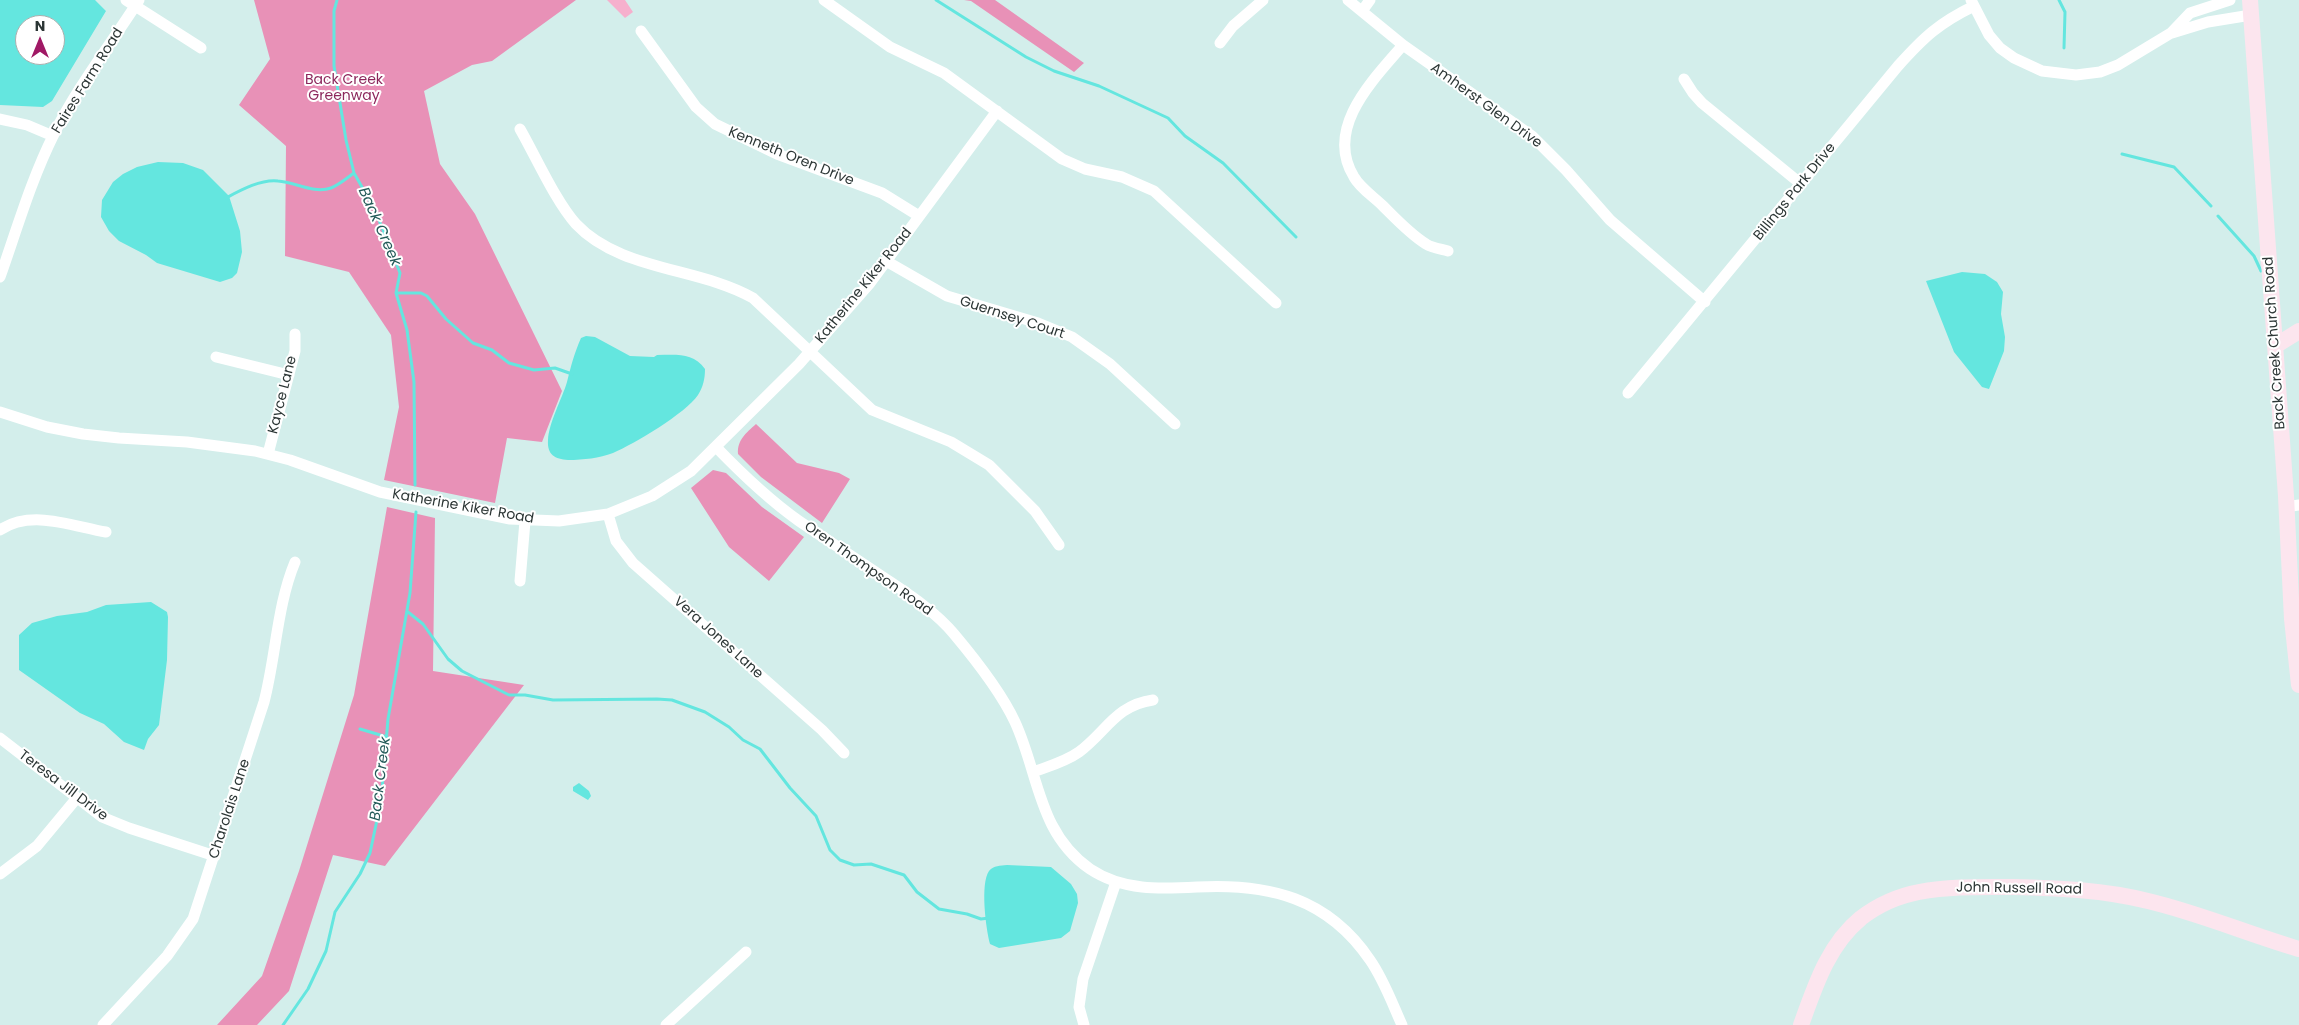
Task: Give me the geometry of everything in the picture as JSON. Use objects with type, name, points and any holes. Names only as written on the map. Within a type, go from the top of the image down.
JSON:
[{"type":"street","points":[[824,0],[890,47],[944,73],[1074,166],[1122,177],[1154,191],[1276,303]]},
{"type":"street","points":[[1220,43],[1234,26],[1263,0]]},
{"type":"street","name":"Amherst Glen Drive","points":[[1348,0],[1403,45],[1532,136],[1566,170],[1610,220],[1705,302]]},
{"type":"street","points":[[1362,11],[1370,0]]},
{"type":"street","points":[[1972,3],[1989,35],[2000,48],[2025,64],[2042,71],[2062,74],[2100,72],[2136,56],[2171,33],[2190,13],[2230,0]]},
{"type":"street","points":[[133,2],[201,48]]},
{"type":"street","name":"Faires Farm Road","points":[[0,277],[28,197],[53,136],[133,2]]},
{"type":"street","name":"Billings Park Drive","points":[[1628,393],[1925,36],[1972,3]]},
{"type":"street","points":[[2171,33],[2251,8]]},
{"type":"street","name":"Back Creek Church Road","points":[[2251,8],[2275,346],[2293,506],[2292,619],[2299,686]]},
{"type":"street","name":"Kenneth Oren Drive","points":[[641,31],[696,107],[714,124],[777,154],[882,193],[919,216]]},
{"type":"street","points":[[1403,45],[1379,73],[1350,114],[1345,133],[1345,156],[1354,178],[1389,212],[1427,245],[1448,251]]},
{"type":"street","points":[[1684,79],[1702,103],[1801,184]]},
{"type":"street","name":"Katherine Kiker Road","points":[[0,412],[47,427],[83,434],[225,446],[268,454],[380,492],[525,521],[559,521],[608,514],[630,506],[674,483],[691,471],[810,352],[855,302],[997,111]]},
{"type":"street","points":[[0,119],[27,125],[53,136]]},
{"type":"street","points":[[520,129],[562,205],[586,234],[617,252],[739,290],[766,308],[872,410],[951,442],[989,465],[1035,511],[1059,545]]},
{"type":"street","name":"Guernsey Court","points":[[886,261],[947,296],[1038,323],[1072,337],[1110,364],[1175,424]]},
{"type":"street","points":[[2275,346],[2299,331]]},
{"type":"street","name":"Kayce Lane","points":[[268,454],[295,351],[295,334]]},
{"type":"street","points":[[216,357],[289,375]]},
{"type":"street","name":"Oren Thompson Road","points":[[716,447],[755,486],[783,509],[918,601],[948,628],[1010,712],[1024,744],[1046,814],[1062,844],[1087,867],[1116,882],[1154,888],[1237,885],[1254,887],[1285,895],[1308,904],[1342,928],[1363,950],[1384,982],[1402,1025]]},
{"type":"street","name":"Vera Jones Lane","points":[[608,514],[616,541],[633,563],[815,724],[844,753]]},
{"type":"street","points":[[0,530],[16,522],[36,519],[106,532]]},
{"type":"street","points":[[520,581],[525,521]]},
{"type":"street","name":"Charolais Lane","points":[[103,1025],[181,938],[200,905],[264,702],[272,672],[288,579],[295,562]]},
{"type":"street","points":[[1032,772],[1069,758],[1081,750],[1126,708],[1140,702],[1153,700]]},
{"type":"street","name":"Teresa Jill Drive","points":[[0,738],[76,799],[110,822],[215,856]]},
{"type":"street","points":[[0,874],[37,846],[76,799]]},
{"type":"street","points":[[1084,1025],[1079,1007],[1082,979],[1116,882]]},
{"type":"street","name":"John Russell Road","points":[[1800,1025],[1825,963],[1848,930],[1878,907],[1899,897],[1918,892],[1972,887],[2043,888],[2121,895],[2150,901],[2299,949]]},
{"type":"street","points":[[666,1025],[746,952]]},
{"type":"shaded area","points":[[607,0],[625,0],[633,12],[625,18]]},
{"type":"green space","name":"Back Creek Greenway","points":[[254,0],[576,0],[492,61],[472,65],[424,91],[440,164],[475,214],[562,391],[542,442],[507,438],[495,503],[384,480],[399,407],[391,335],[349,272],[285,256],[286,146],[239,105],[270,59]]},
{"type":"green space","points":[[964,0],[995,0],[1084,63],[1074,72],[971,1]]},
{"type":"green space","points":[[756,424],[797,463],[839,473],[850,479],[822,523],[761,477],[738,454],[741,441]]},
{"type":"green space","points":[[713,470],[726,473],[762,507],[804,537],[769,581],[729,547],[691,488]]},
{"type":"green space","points":[[387,507],[435,518],[433,671],[524,685],[385,866],[333,855],[289,991],[257,1025],[217,1025],[262,976],[299,871],[354,695]]},
{"type":"water","points":[[0,0],[95,0],[106,11],[52,101],[43,107],[0,105]]},
{"type":"water","points":[[158,162],[183,163],[203,170],[229,196],[240,231],[242,252],[237,273],[232,278],[220,282],[157,263],[119,241],[109,231],[101,217],[102,200],[113,182],[137,167]]},
{"type":"water","points":[[1962,272],[1985,274],[1997,282],[2003,292],[2001,314],[2005,337],[2004,351],[1989,389],[1982,387],[1954,352],[1926,281]]},
{"type":"water","points":[[586,336],[595,337],[630,356],[654,357],[657,355],[677,355],[690,357],[705,369],[701,389],[692,402],[671,419],[613,453],[580,460],[559,459],[550,453],[548,445],[549,433],[581,338]]},
{"type":"water","points":[[151,602],[167,612],[167,660],[159,725],[148,739],[144,750],[124,742],[104,724],[80,713],[19,670],[19,635],[32,623],[57,616],[87,612],[106,605]]},
{"type":"water","points":[[579,783],[589,791],[591,796],[588,800],[573,791],[573,787]]},
{"type":"water","points":[[1007,865],[1051,867],[1071,884],[1077,894],[1078,903],[1070,931],[1061,938],[999,948],[990,944],[984,896],[986,877],[993,868]]},
{"type":"waterway","name":"Back Creek","points":[[337,0],[334,11],[334,66],[346,140],[354,173],[375,210],[400,273],[396,293],[407,330],[414,382],[415,485]]},
{"type":"waterway","points":[[936,0],[1026,57],[1054,71],[1099,86],[1168,118],[1185,136],[1223,163],[1296,237]]},
{"type":"waterway","points":[[2059,0],[2065,12],[2064,48]]},
{"type":"waterway","points":[[2122,154],[2174,167],[2211,206]]},
{"type":"waterway","points":[[226,198],[251,186],[272,181],[318,190],[331,188],[354,173]]},
{"type":"waterway","points":[[2218,216],[2254,256],[2261,271]]},
{"type":"waterway","points":[[396,293],[421,293],[427,296],[446,319],[473,343],[492,350],[509,363],[534,370],[555,368],[572,374]]},
{"type":"waterway","name":"Back Creek","points":[[283,1025],[308,989],[326,951],[335,912],[360,874],[370,853],[381,801],[388,719],[410,593],[416,512]]},
{"type":"waterway","points":[[408,612],[423,624],[448,659],[462,671],[509,695],[525,695],[553,700],[672,700],[705,712],[729,727],[743,740],[760,749],[790,788],[816,816],[830,850],[840,860],[854,865],[871,864],[904,875],[917,892],[939,909],[967,914],[981,919],[989,918]]},
{"type":"waterway","points":[[360,729],[387,737]]}]
